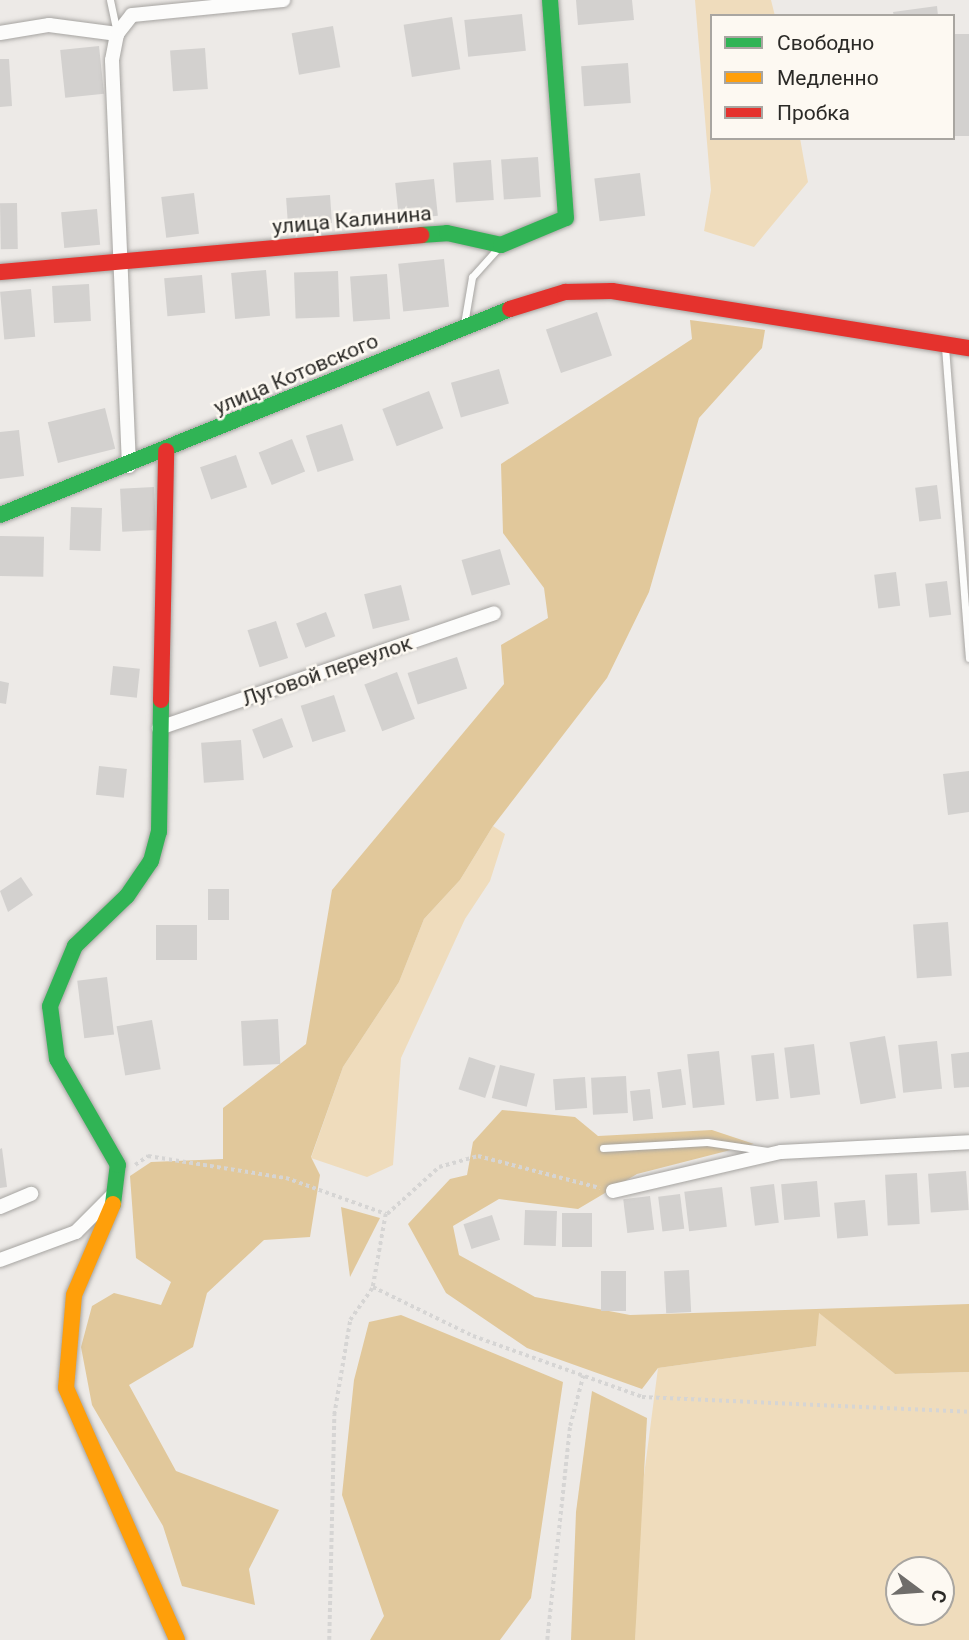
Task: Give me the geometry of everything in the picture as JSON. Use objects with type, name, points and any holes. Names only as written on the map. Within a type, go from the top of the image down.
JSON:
[{"type":"street","points":[[129,466],[111,61],[117,34],[132,15],[283,0]]},
{"type":"street","points":[[501,245],[566,218],[550,0]]},
{"type":"street","points":[[0,33],[49,25],[117,34]]},
{"type":"street","name":"улица Калинина","points":[[0,272],[447,233],[501,245]]},
{"type":"street","name":"улица Котовского","points":[[0,515],[166,451],[463,326],[565,292],[612,292],[969,348]]},
{"type":"street","points":[[166,451],[159,832],[151,861],[127,897],[75,946],[50,1006],[57,1059],[120,1182],[74,1295],[66,1388],[177,1640]]},
{"type":"street","name":"Луговой переулок","points":[[159,728],[494,613]]},
{"type":"street","points":[[613,1191],[781,1152],[969,1142]]},
{"type":"street","points":[[0,1260],[76,1232],[120,1182]]},
{"type":"street","points":[[0,1207],[32,1194]]},
{"type":"lane","points":[[110,0],[117,34]]},
{"type":"lane","points":[[463,326],[472,277],[501,245]]},
{"type":"lane","points":[[945,346],[969,658]]},
{"type":"lane","points":[[603,1148],[707,1142],[781,1152]]},
{"type":"path","points":[[120,1182],[148,1156],[286,1178],[386,1214]]},
{"type":"path","points":[[329,1640],[334,1415],[350,1320],[373,1287],[386,1214],[439,1167],[478,1156],[613,1191]]},
{"type":"path","points":[[373,1287],[473,1336],[642,1397],[969,1412]]},
{"type":"path","points":[[547,1640],[570,1426],[583,1376]]},
{"type":"shaded area","points":[[695,0],[771,0],[774,14],[710,14],[710,140],[800,140],[808,182],[754,247],[704,231],[711,190]]},
{"type":"shaded area","points":[[690,320],[765,330],[762,348],[699,418],[649,592],[607,678],[493,826],[460,880],[424,919],[399,982],[343,1067],[311,1157],[320,1175],[310,1237],[264,1240],[207,1293],[193,1347],[129,1385],[176,1471],[279,1510],[249,1569],[255,1605],[182,1586],[163,1526],[92,1405],[81,1347],[92,1306],[114,1293],[161,1305],[171,1282],[136,1258],[130,1176],[151,1162],[223,1159],[223,1108],[306,1044],[332,890],[504,684],[501,645],[548,618],[544,588],[503,533],[501,464],[692,339]]},
{"type":"shaded area","points":[[493,826],[505,834],[490,881],[465,919],[401,1058],[393,1165],[367,1177],[311,1158],[343,1067],[399,982],[424,919],[460,880]]},
{"type":"shaded area","points":[[502,1110],[575,1117],[598,1136],[712,1130],[754,1144],[637,1174],[578,1209],[499,1199],[453,1226],[459,1255],[535,1297],[630,1315],[969,1304],[969,1372],[895,1374],[819,1313],[816,1346],[658,1368],[642,1389],[527,1348],[446,1293],[408,1224],[450,1179],[467,1175],[473,1142]]},
{"type":"shaded area","points":[[341,1207],[380,1218],[350,1277]]},
{"type":"shaded area","points":[[818,1312],[895,1374],[969,1372],[969,1640],[635,1640],[637,1529],[658,1368],[816,1346]]},
{"type":"shaded area","points":[[401,1315],[563,1382],[531,1598],[500,1640],[370,1640],[384,1616],[342,1495],[354,1380],[369,1322]]},
{"type":"shaded area","points":[[592,1391],[647,1418],[635,1640],[571,1640],[576,1512]]},
{"type":"building","points":[[576,0],[632,0],[634,20],[578,25]]},
{"type":"building","points":[[937,6],[938,14],[894,14]]},
{"type":"building","points":[[522,14],[526,51],[468,57],[464,20]]},
{"type":"building","points":[[452,17],[460,69],[412,77],[404,25]]},
{"type":"building","points":[[333,26],[340,67],[299,75],[292,33]]},
{"type":"building","points":[[955,34],[969,34],[969,136],[955,136]]},
{"type":"building","points":[[99,46],[104,94],[65,98],[60,50]]},
{"type":"building","points":[[205,48],[208,89],[173,91],[170,50]]},
{"type":"building","points":[[0,59],[9,59],[12,106],[0,107]]},
{"type":"building","points":[[628,63],[631,103],[584,106],[581,66]]},
{"type":"building","points":[[538,157],[541,197],[504,199],[501,160]]},
{"type":"building","points":[[491,160],[494,200],[456,203],[453,163]]},
{"type":"building","points":[[640,173],[645,216],[600,221],[594,179]]},
{"type":"building","points":[[434,179],[438,216],[399,220],[395,183]]},
{"type":"building","points":[[194,193],[199,234],[166,238],[161,197]]},
{"type":"building","points":[[330,195],[332,223],[288,226],[286,198]]},
{"type":"building","points":[[0,203],[17,203],[18,249],[1,249]]},
{"type":"building","points":[[97,209],[100,245],[64,248],[61,212]]},
{"type":"building","points":[[444,259],[449,307],[403,312],[398,264]]},
{"type":"building","points":[[266,270],[270,316],[235,319],[231,273]]},
{"type":"building","points":[[338,271],[340,317],[296,319],[294,273]]},
{"type":"building","points":[[387,274],[390,319],[353,321],[350,277]]},
{"type":"building","points":[[202,275],[205,313],[167,316],[164,278]]},
{"type":"building","points":[[89,284],[91,321],[54,323],[52,286]]},
{"type":"building","points":[[31,289],[35,337],[4,340],[0,292]]},
{"type":"building","points":[[597,312],[612,355],[561,373],[546,330]]},
{"type":"building","points":[[499,369],[509,404],[461,417],[451,383]]},
{"type":"building","points":[[429,391],[443,428],[397,446],[382,409]]},
{"type":"building","points":[[105,408],[115,449],[58,463],[48,422]]},
{"type":"building","points":[[342,424],[354,460],[318,472],[306,436]]},
{"type":"building","points":[[19,430],[24,476],[0,479],[0,432]]},
{"type":"building","points":[[292,439],[305,471],[272,485],[259,452]]},
{"type":"building","points":[[236,455],[247,487],[211,500],[200,467]]},
{"type":"building","points":[[937,485],[941,519],[919,521],[915,488]]},
{"type":"building","points":[[154,487],[156,530],[122,532],[120,489]]},
{"type":"building","points":[[71,507],[102,508],[100,551],[69,550]]},
{"type":"building","points":[[0,536],[44,537],[43,577],[0,576]]},
{"type":"building","points":[[500,549],[510,585],[472,596],[462,560]]},
{"type":"building","points":[[896,572],[900,606],[878,608],[874,575]]},
{"type":"building","points":[[947,581],[951,615],[929,617],[925,584]]},
{"type":"building","points":[[401,585],[410,620],[373,629],[364,594]]},
{"type":"building","points":[[326,612],[335,636],[305,648],[296,623]]},
{"type":"building","points":[[276,621],[288,658],[260,667],[247,630]]},
{"type":"building","points":[[457,657],[467,688],[418,704],[408,673]]},
{"type":"building","points":[[113,666],[140,669],[137,698],[110,695]]},
{"type":"building","points":[[397,672],[415,719],[382,731],[364,685]]},
{"type":"building","points":[[0,681],[9,683],[6,704],[0,703]]},
{"type":"building","points":[[334,695],[346,731],[312,742],[301,706]]},
{"type":"building","points":[[282,718],[293,747],[263,758],[252,729]]},
{"type":"building","points":[[241,740],[244,780],[204,783],[201,743]]},
{"type":"building","points":[[99,766],[127,769],[124,798],[96,795]]},
{"type":"building","points":[[969,771],[969,812],[948,815],[943,774]]},
{"type":"building","points":[[21,877],[33,895],[8,912],[0,891]]},
{"type":"building","points":[[208,889],[229,889],[229,920],[208,920]]},
{"type":"building","points":[[948,922],[952,976],[917,978],[913,924]]},
{"type":"building","points":[[156,925],[197,925],[197,960],[156,960]]},
{"type":"building","points":[[107,977],[114,1035],[84,1038],[77,981]]},
{"type":"building","points":[[278,1019],[280,1064],[243,1066],[241,1021]]},
{"type":"building","points":[[152,1020],[161,1069],[125,1075],[117,1026]]},
{"type":"building","points":[[885,1036],[896,1098],[860,1104],[850,1042]]},
{"type":"building","points":[[937,1041],[942,1089],[903,1093],[898,1045]]},
{"type":"building","points":[[814,1044],[820,1095],[790,1098],[784,1048]]},
{"type":"building","points":[[719,1051],[725,1105],[693,1108],[687,1054]]},
{"type":"building","points":[[969,1052],[969,1087],[954,1088],[951,1054]]},
{"type":"building","points":[[774,1053],[779,1099],[756,1101],[751,1055]]},
{"type":"building","points":[[469,1057],[496,1066],[485,1098],[458,1089]]},
{"type":"building","points":[[500,1065],[535,1074],[527,1107],[492,1098]]},
{"type":"building","points":[[681,1069],[686,1105],[662,1108],[657,1072]]},
{"type":"building","points":[[626,1076],[628,1113],[593,1115],[591,1078]]},
{"type":"building","points":[[585,1077],[587,1108],[555,1110],[553,1079]]},
{"type":"building","points":[[650,1089],[653,1119],[633,1121],[630,1091]]},
{"type":"building","points":[[2,1148],[7,1187],[0,1188],[0,1149]]},
{"type":"building","points":[[966,1171],[969,1210],[931,1213],[928,1174]]},
{"type":"building","points":[[917,1173],[920,1224],[888,1226],[885,1175]]},
{"type":"building","points":[[817,1181],[820,1217],[784,1220],[781,1184]]},
{"type":"building","points":[[774,1184],[779,1223],[755,1226],[750,1187]]},
{"type":"building","points":[[722,1187],[727,1227],[689,1231],[684,1192]]},
{"type":"building","points":[[680,1194],[684,1229],[662,1231],[658,1197]]},
{"type":"building","points":[[650,1196],[654,1230],[627,1233],[623,1199]]},
{"type":"building","points":[[865,1200],[868,1236],[837,1239],[834,1203]]},
{"type":"building","points":[[525,1210],[557,1211],[556,1246],[524,1245]]},
{"type":"building","points":[[562,1213],[592,1213],[592,1247],[562,1247]]},
{"type":"building","points":[[492,1215],[500,1240],[472,1249],[463,1224]]},
{"type":"building","points":[[689,1270],[691,1312],[666,1313],[664,1271]]},
{"type":"building","points":[[601,1271],[626,1271],[626,1311],[601,1311]]},
{"type":"traffic: fast","points":[[421,235],[447,233],[501,245],[566,218],[550,0]]},
{"type":"traffic: fast","points":[[0,515],[510,309]]},
{"type":"traffic: fast","points":[[113,1204],[118,1165],[57,1059],[50,1006],[75,946],[127,896],[151,861],[159,832],[161,700]]},
{"type":"traffic: slow","points":[[113,1204],[74,1295],[66,1388],[177,1640]]},
{"type":"traffic: jam","points":[[0,272],[421,235]]},
{"type":"traffic: jam","points":[[510,309],[565,292],[612,291],[969,348]]},
{"type":"traffic: jam","points":[[161,700],[166,451]]}]
